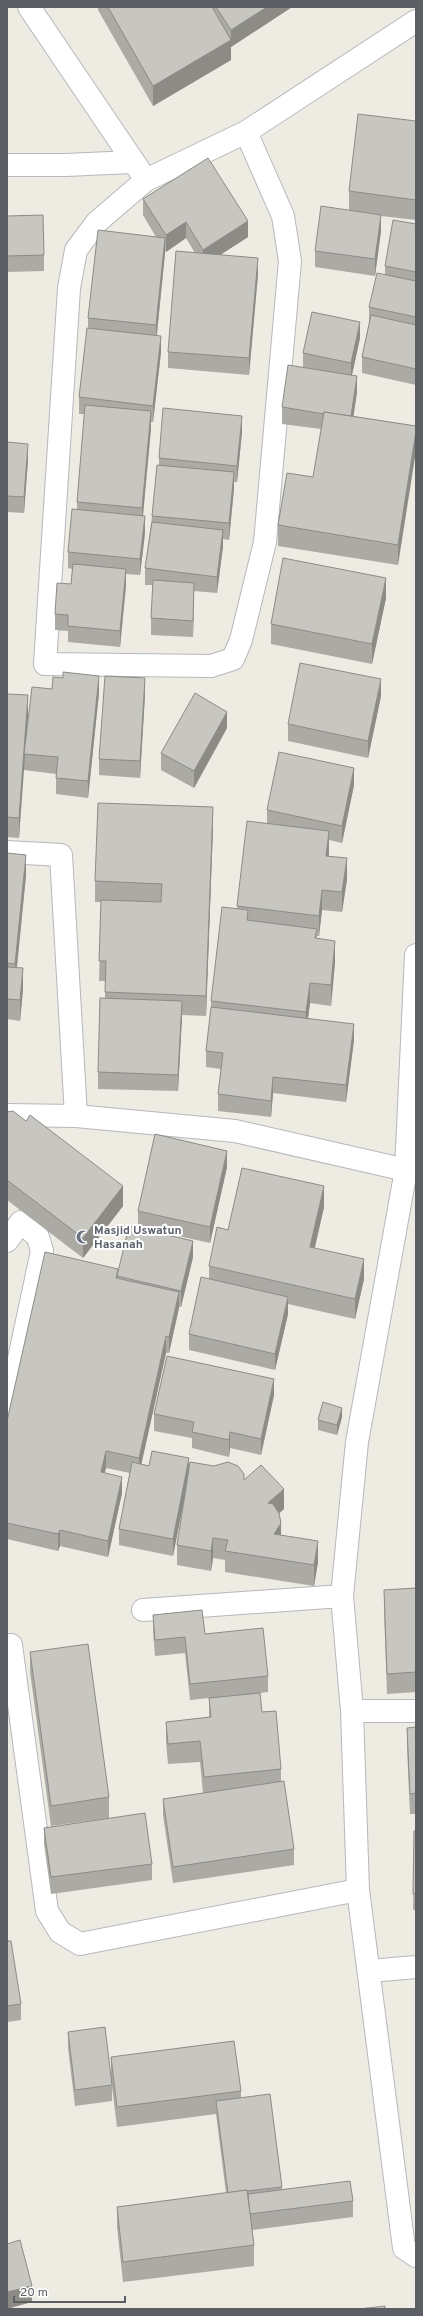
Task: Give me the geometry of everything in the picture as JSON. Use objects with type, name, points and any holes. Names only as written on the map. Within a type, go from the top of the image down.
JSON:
[{"type":"street","points":[[29,7],[146,180]]},
{"type":"street","points":[[246,132],[282,216],[290,261],[265,542],[241,640],[233,659],[211,666],[45,664],[69,288],[76,250],[97,222],[146,180],[246,132],[416,21]]},
{"type":"street","points":[[7,165],[65,165],[133,162]]},
{"type":"street","points":[[7,852],[61,855],[76,1116]]},
{"type":"street","points":[[416,955],[411,1170],[357,1442],[342,1596],[352,1710],[358,1890],[370,1971],[404,2248],[416,2256]]},
{"type":"street","points":[[7,1115],[76,1116],[235,1131],[411,1170]]},
{"type":"street","points":[[7,1241],[21,1222],[38,1237],[42,1251],[7,1415]]},
{"type":"street","points":[[143,1610],[342,1596]]},
{"type":"street","points":[[11,1645],[47,1911],[60,1932],[80,1944],[358,1890]]},
{"type":"street","points":[[352,1710],[416,1711]]},
{"type":"street","points":[[370,1971],[416,1967]]},
{"type":"building","points":[[108,7],[212,7],[231,40],[153,86]]},
{"type":"building","points":[[216,7],[267,7],[231,30]]},
{"type":"building","points":[[358,114],[416,121],[416,200],[349,191]]},
{"type":"building","points":[[208,158],[248,221],[203,250],[186,222],[166,235],[143,199]]},
{"type":"building","points":[[321,206],[381,215],[375,259],[315,251]]},
{"type":"building","points":[[43,215],[44,255],[7,256],[7,216]]},
{"type":"building","points":[[393,220],[416,224],[416,272],[385,266]]},
{"type":"building","points":[[98,230],[165,238],[156,325],[88,318]]},
{"type":"building","points":[[176,251],[258,258],[249,358],[168,352]]},
{"type":"building","points":[[377,273],[416,281],[416,317],[369,307]]},
{"type":"building","points":[[312,312],[360,322],[351,363],[303,353]]},
{"type":"building","points":[[371,315],[416,325],[416,369],[362,357]]},
{"type":"building","points":[[87,328],[161,336],[153,406],[79,397]]},
{"type":"building","points":[[288,365],[357,376],[351,416],[324,412],[324,414],[282,407]]},
{"type":"building","points":[[85,405],[151,411],[142,508],[77,502]]},
{"type":"building","points":[[163,408],[242,416],[237,466],[159,458]]},
{"type":"building","points":[[324,412],[416,426],[398,545],[278,525],[287,473],[313,477]]},
{"type":"building","points":[[7,442],[28,444],[24,497],[7,496]]},
{"type":"building","points":[[157,465],[234,472],[229,523],[152,516]]},
{"type":"building","points":[[72,509],[145,516],[140,559],[68,552]]},
{"type":"building","points":[[152,522],[223,530],[217,577],[145,568]]},
{"type":"building","points":[[283,558],[386,578],[372,644],[271,624]]},
{"type":"building","points":[[73,564],[126,569],[120,631],[68,626],[68,615],[55,614],[57,583],[71,584]]},
{"type":"building","points":[[153,580],[194,583],[193,621],[151,618]]},
{"type":"building","points":[[300,663],[381,679],[368,741],[288,724]]},
{"type":"building","points":[[63,672],[99,676],[88,781],[56,778],[58,757],[24,754],[32,687],[52,689],[53,677],[63,678]]},
{"type":"building","points":[[105,676],[145,678],[140,761],[99,759]]},
{"type":"building","points":[[195,693],[227,712],[194,771],[161,753]]},
{"type":"building","points":[[7,694],[28,695],[19,818],[7,817]]},
{"type":"building","points":[[279,752],[354,768],[342,826],[267,810]]},
{"type":"building","points":[[98,803],[213,807],[206,996],[105,992],[106,961],[99,961],[101,900],[161,902],[162,884],[95,881]]},
{"type":"building","points":[[247,821],[329,831],[326,856],[347,858],[342,892],[322,890],[319,916],[237,906]]},
{"type":"building","points":[[7,853],[26,855],[15,964],[7,963]]},
{"type":"building","points":[[222,907],[248,910],[247,920],[317,929],[315,938],[335,941],[331,985],[310,983],[306,1012],[211,1001]]},
{"type":"building","points":[[7,967],[23,968],[20,1000],[7,999]]},
{"type":"building","points":[[100,998],[182,1001],[178,1075],[98,1072]]},
{"type":"building","points":[[211,1007],[354,1024],[346,1085],[273,1077],[271,1101],[218,1094],[223,1053],[206,1051]]},
{"type":"building","points":[[13,1111],[26,1121],[30,1115],[123,1186],[83,1238],[7,1180],[7,1112]]},
{"type":"building","points":[[155,1134],[227,1151],[210,1227],[138,1211]]},
{"type":"building","points":[[242,1168],[324,1186],[310,1247],[364,1259],[355,1299],[209,1266],[217,1227],[228,1230]]},
{"type":"building","points":[[129,1226],[193,1241],[181,1291],[117,1276]]},
{"type":"building","points":[[45,1252],[118,1269],[116,1278],[179,1292],[169,1337],[166,1336],[139,1458],[106,1451],[101,1472],[122,1477],[108,1541],[60,1530],[58,1534],[7,1523],[7,1421]]},
{"type":"building","points":[[201,1277],[288,1297],[275,1354],[189,1334]]},
{"type":"building","points":[[167,1356],[274,1379],[261,1439],[230,1432],[229,1440],[192,1432],[194,1422],[154,1414]]},
{"type":"building","points":[[323,1402],[342,1408],[337,1425],[318,1420]]},
{"type":"building","points":[[152,1451],[189,1458],[173,1539],[119,1529],[132,1462],[149,1466]]},
{"type":"building","points":[[190,1462],[214,1466],[228,1462],[238,1466],[244,1474],[244,1480],[261,1465],[284,1489],[268,1503],[273,1504],[279,1513],[281,1523],[274,1534],[318,1541],[314,1565],[225,1551],[228,1540],[213,1538],[211,1551],[177,1545]]},
{"type":"building","points":[[416,1588],[416,1672],[387,1674],[384,1590]]},
{"type":"building","points":[[202,1610],[205,1634],[263,1628],[268,1676],[190,1684],[185,1637],[155,1640],[153,1615]]},
{"type":"building","points":[[88,1644],[109,1797],[51,1806],[30,1652]]},
{"type":"building","points":[[260,1693],[262,1712],[276,1711],[281,1769],[204,1777],[200,1741],[168,1744],[166,1722],[211,1717],[209,1698]]},
{"type":"building","points":[[416,1727],[416,1793],[410,1794],[407,1728]]},
{"type":"building","points":[[284,1781],[294,1849],[173,1867],[163,1799]]},
{"type":"building","points":[[145,1813],[152,1864],[51,1877],[44,1828]]},
{"type":"building","points":[[414,1831],[416,1831],[416,1894],[413,1894]]},
{"type":"building","points":[[7,1941],[11,1941],[21,2004],[7,2006]]},
{"type":"building","points":[[105,2027],[112,2085],[75,2090],[68,2032]]},
{"type":"building","points":[[234,2041],[241,2091],[117,2107],[111,2057]]},
{"type":"building","points":[[270,2094],[282,2187],[228,2193],[216,2101]]},
{"type":"building","points":[[350,2181],[353,2201],[250,2214],[248,2194]]},
{"type":"building","points":[[247,2190],[254,2245],[123,2262],[117,2207]]},
{"type":"building","points":[[20,2240],[32,2286],[7,2292],[7,2244]]},
{"type":"building","points":[[385,2306],[385,2309],[359,2309]]},
{"type":"place","name":"Masjid Uswatun Hasanah","points":[[83,1237]]}]
